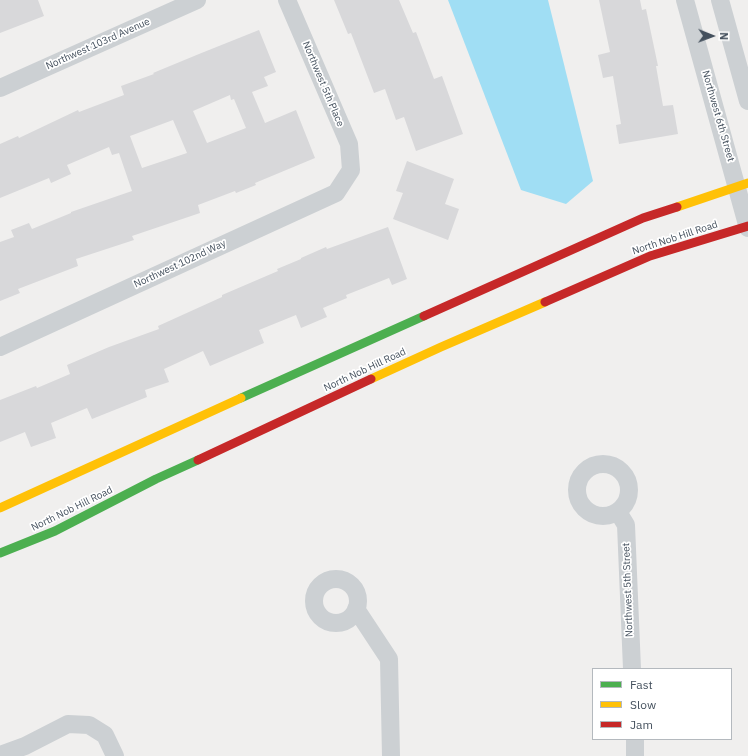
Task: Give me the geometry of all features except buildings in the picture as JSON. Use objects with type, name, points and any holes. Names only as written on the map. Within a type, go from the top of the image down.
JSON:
[{"type":"main road","points":[[0,508],[643,218],[743,185]]},
{"type":"main road","name":"North Nob Hill Road","points":[[0,553],[56,531],[156,479],[448,344],[650,256],[748,227]]},
{"type":"street","name":"Northwest 103rd Avenue","points":[[0,88],[197,0]]},
{"type":"street","name":"Northwest 5th Place","points":[[286,0],[349,144],[352,170]]},
{"type":"street","name":"Northwest 6th Street","points":[[685,0],[743,185],[748,227]]},
{"type":"street","points":[[720,0],[748,101]]},
{"type":"street","name":"Northwest 102nd Way","points":[[0,347],[336,193],[352,170]]},
{"type":"street","name":"Northwest 5th Street","points":[[618,512],[626,525],[632,668]]},
{"type":"street","points":[[356,610],[388,659],[391,756]]},
{"type":"street","points":[[0,755],[25,746],[68,724],[89,725],[105,735],[115,756]]},
{"type":"street","points":[[635,740],[635,756]]},
{"type":"water","points":[[448,0],[548,0],[593,181],[566,204],[521,190]]},
{"type":"traffic: fast","points":[[241,398],[424,316]]},
{"type":"traffic: fast","points":[[0,553],[55,531],[156,479],[198,460]]},
{"type":"traffic: slow","points":[[677,207],[748,183]]},
{"type":"traffic: slow","points":[[371,379],[545,302]]},
{"type":"traffic: slow","points":[[0,508],[241,398]]},
{"type":"traffic: jam","points":[[424,316],[643,218],[677,207]]},
{"type":"traffic: jam","points":[[545,302],[650,256],[748,226]]},
{"type":"traffic: jam","points":[[198,460],[371,379]]}]
